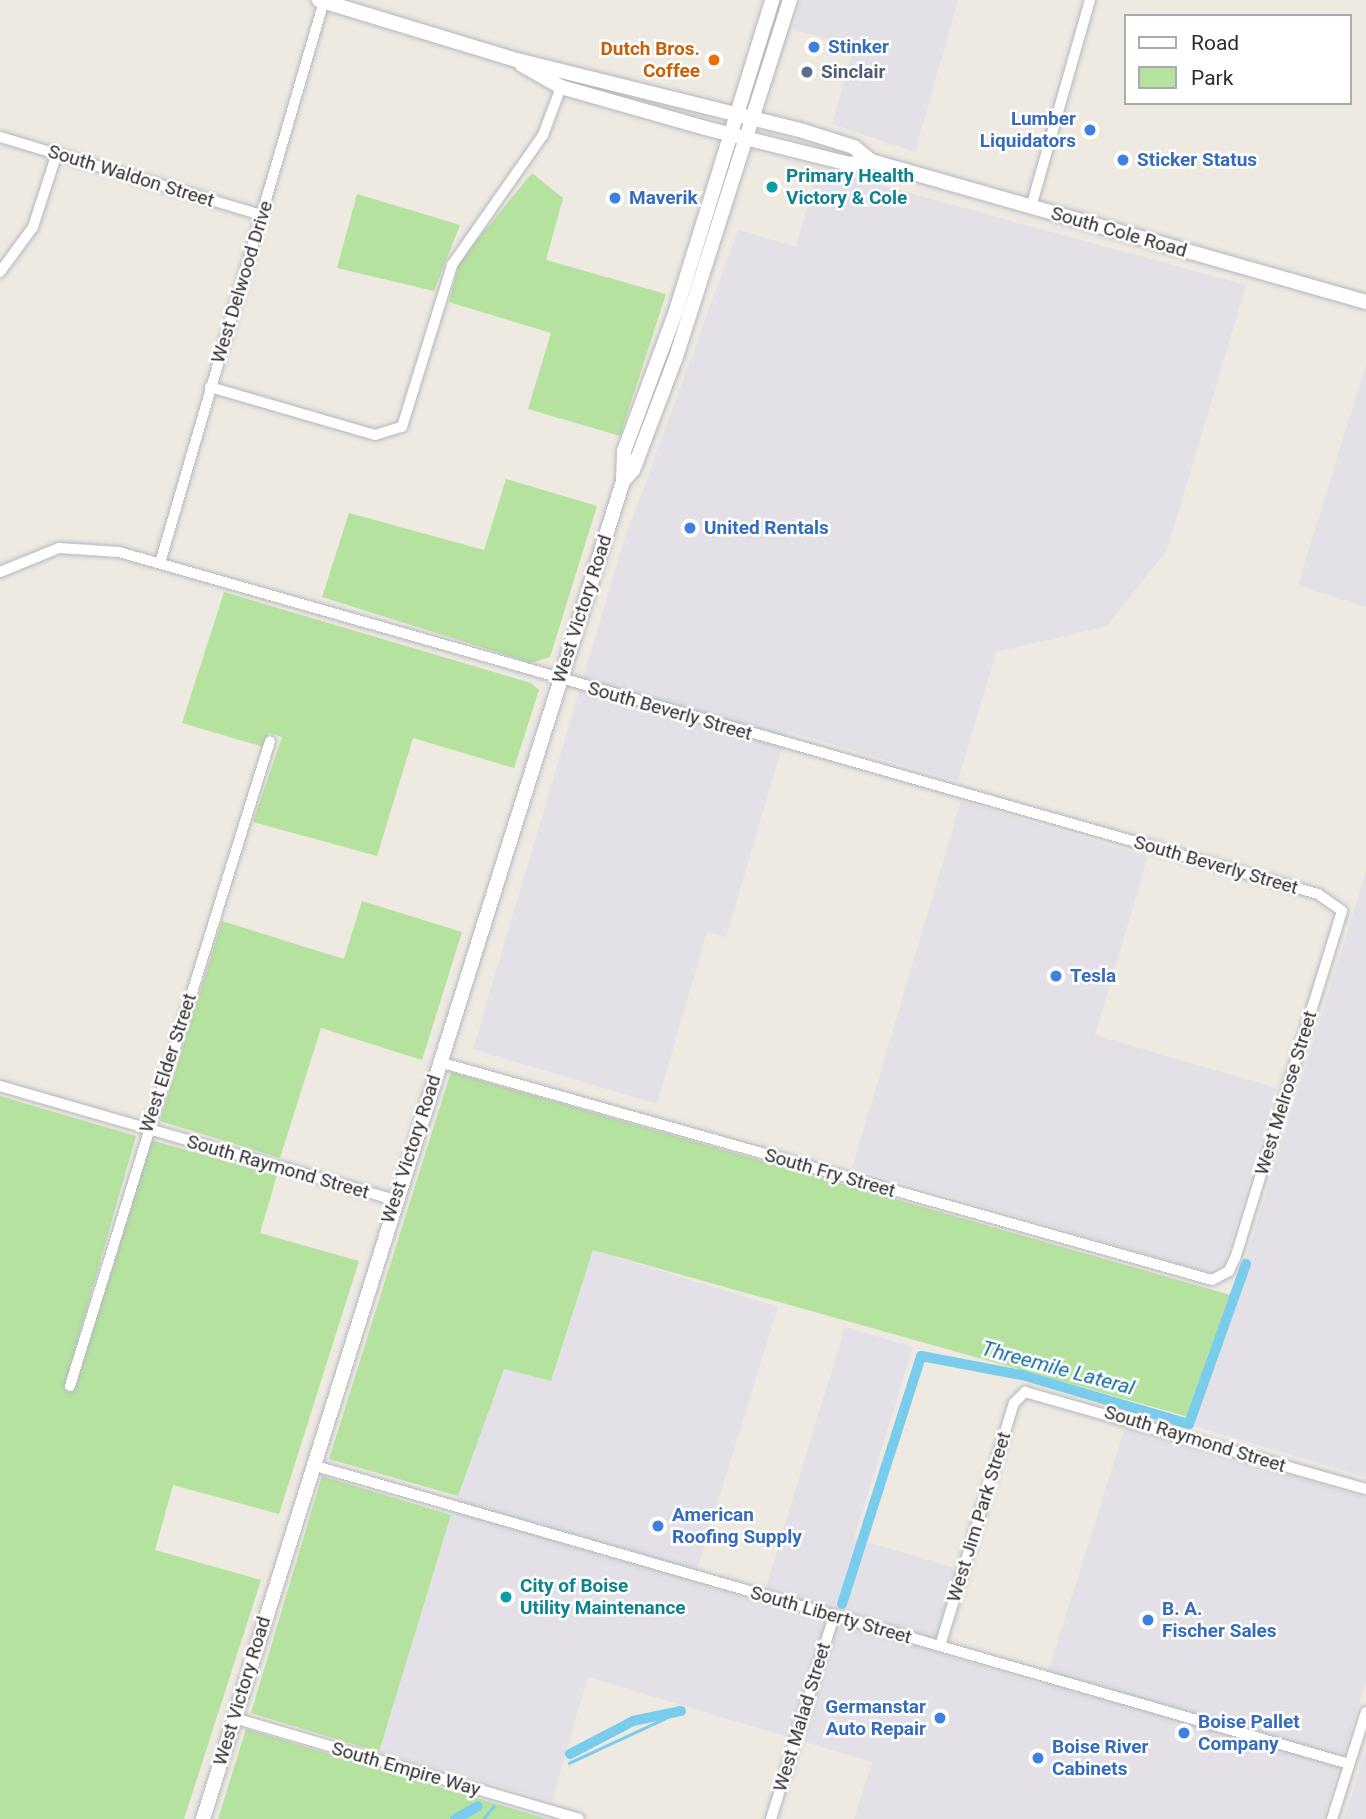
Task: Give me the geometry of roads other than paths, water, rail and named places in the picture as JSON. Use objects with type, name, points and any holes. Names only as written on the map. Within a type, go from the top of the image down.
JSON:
[{"type":"main road","name":"West Victory Road","points":[[622,481],[624,451],[649,385],[738,114],[772,0]]},
{"type":"main road","name":"West Victory Road","points":[[203,1819],[622,481],[645,439],[756,118],[790,0]]},
{"type":"main road","name":"South Cole Road","points":[[322,1],[517,60],[756,118],[854,147],[872,160],[1366,302]]},
{"type":"main road","name":"South Cole Road","points":[[517,60],[561,87],[849,164],[872,160]]},
{"type":"main road","name":"South Cole Road","points":[[561,87],[595,80]]},
{"type":"main road","name":"West Victory Road","points":[[645,439],[639,432],[649,385]]},
{"type":"street","points":[[1031,207],[1090,0]]},
{"type":"street","name":"West Delwood Drive","points":[[160,563],[322,1]]},
{"type":"street","points":[[210,387],[375,435],[401,427],[452,265],[543,135],[561,87]]},
{"type":"street","name":"South Waldon Street","points":[[0,137],[262,215]]},
{"type":"street","points":[[0,272],[33,227],[57,153]]},
{"type":"street","name":"South Beverly Street","points":[[0,572],[59,548],[87,546],[160,563],[1339,905]]},
{"type":"street","name":"West Elder Street","points":[[70,1386],[147,1129],[270,741]]},
{"type":"street","name":"West Melrose Street","points":[[1221,1276],[1235,1258],[1341,919],[1339,905]]},
{"type":"street","name":"South Fry Street","points":[[439,1062],[1203,1278],[1221,1276]]},
{"type":"street","name":"South Raymond Street","points":[[0,1086],[395,1200]]},
{"type":"street","name":"South Raymond Street","points":[[1025,1392],[1366,1489]]},
{"type":"street","name":"West Jim Park Street","points":[[940,1646],[1014,1403],[1025,1392]]},
{"type":"street","name":"South Liberty Street","points":[[312,1465],[1349,1764]]},
{"type":"street","name":"West Malad Street","points":[[771,1819],[834,1615]]},
{"type":"street","points":[[1332,1819],[1366,1712]]},
{"type":"street","name":"South Empire Way","points":[[234,1718],[579,1819]]},
{"type":"waterway","name":"Threemile Lateral","points":[[842,1604],[921,1356],[1022,1375],[1189,1424],[1246,1264]]},
{"type":"waterway","points":[[569,1763],[681,1711]]},
{"type":"waterway","name":"Threemile Lateral","points":[[570,1754],[633,1721],[681,1711]]},
{"type":"waterway","name":"Threemile Lateral","points":[[455,1819],[478,1806]]},
{"type":"waterway","points":[[483,1819],[493,1807]]},
{"type":"place","name":"Stinker","points":[[814,47]]},
{"type":"place","name":"Dutch Bros. Coffee","points":[[714,60]]},
{"type":"place","name":"Sinclair","points":[[807,72]]},
{"type":"place","name":"Lumber Liquidators","points":[[1090,130]]},
{"type":"place","name":"Sticker Status","points":[[1123,160]]},
{"type":"place","name":"Primary Health Victory & Cole","points":[[772,187]]},
{"type":"place","name":"Maverik","points":[[615,198]]},
{"type":"place","name":"United Rentals","points":[[690,528]]},
{"type":"place","name":"Tesla","points":[[1056,976]]},
{"type":"place","name":"American Roofing Supply","points":[[658,1526]]},
{"type":"place","name":"City of Boise Utility Maintenance","points":[[506,1597]]},
{"type":"place","name":"B. A. Fischer Sales","points":[[1148,1620]]},
{"type":"place","name":"Germanstar Auto Repair","points":[[940,1718]]},
{"type":"place","name":"Boise Pallet Company","points":[[1184,1733]]},
{"type":"place","name":"Boise River Cabinets","points":[[1038,1758]]}]
